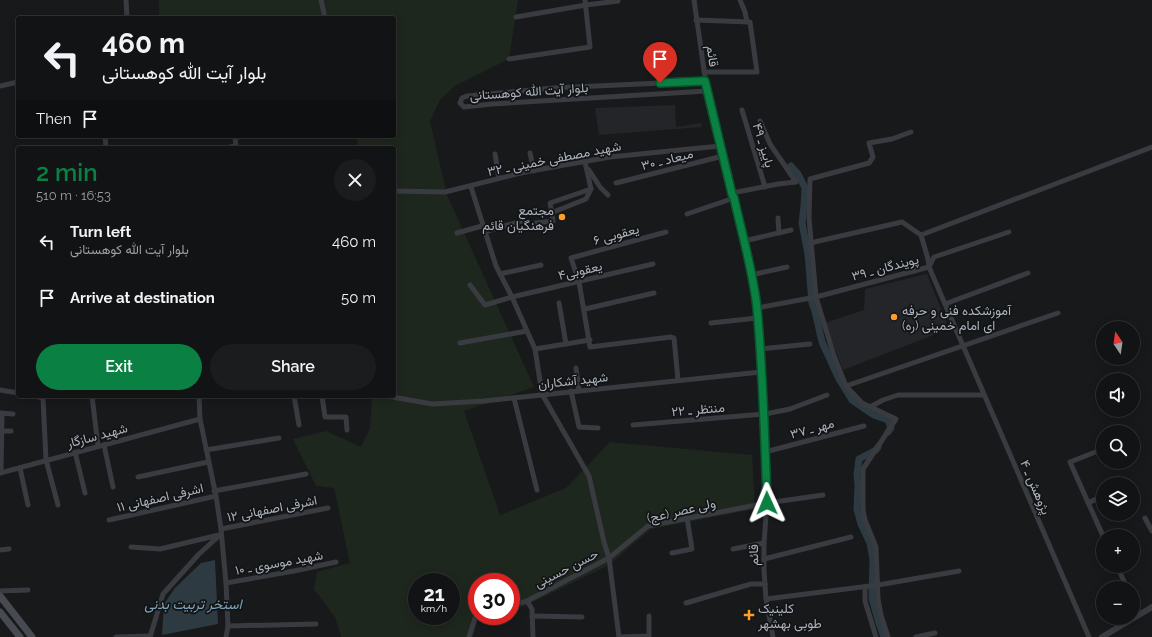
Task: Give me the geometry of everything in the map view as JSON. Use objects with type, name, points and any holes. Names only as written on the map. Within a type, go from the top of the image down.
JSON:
[{"type":"main road","points":[[0,596],[32,637]]},
{"type":"main road","points":[[7,604],[0,610],[20,637]]},
{"type":"street","points":[[126,0],[128,16]]},
{"type":"street","points":[[321,0],[325,16]]},
{"type":"street","name":"قائم","points":[[694,0],[707,91],[744,241],[757,308],[765,414],[767,503],[764,542],[765,584],[772,637]]},
{"type":"street","points":[[740,0],[747,22]]},
{"type":"street","points":[[516,17],[586,2],[618,1]]},
{"type":"street","points":[[509,59],[590,47],[586,2]]},
{"type":"street","points":[[696,20],[750,22],[758,72],[704,72]]},
{"type":"street","name":"بلوار آیت الله کوهستانی","points":[[705,81],[553,88],[467,96],[462,98],[460,103],[464,107],[707,91]]},
{"type":"street","points":[[0,86],[16,82]]},
{"type":"street","name":"پاییز ـ ۴۹","points":[[742,110],[765,187]]},
{"type":"street","name":"پاییز ـ ۴۹","points":[[687,214],[733,196],[778,184],[796,182],[770,144],[760,121]]},
{"type":"street","points":[[888,637],[878,599],[876,547],[865,520],[863,510],[863,469],[896,419],[862,403],[846,386],[834,356],[816,297],[810,243],[810,180],[869,163],[873,157],[869,143],[892,139],[911,132]]},
{"type":"street","name":"شهید مصطفی خمینی ـ ۳۲","points":[[396,192],[445,192],[471,187],[499,178],[585,162],[720,146]]},
{"type":"street","points":[[810,243],[902,222],[921,235],[1152,147]]},
{"type":"street","points":[[530,153],[534,171]]},
{"type":"street","points":[[497,155],[499,178]]},
{"type":"street","name":"میعاد ـ ۳۰","points":[[616,183],[723,156]]},
{"type":"street","points":[[551,213],[586,199],[591,189],[585,162]]},
{"type":"street","points":[[585,162],[600,187],[608,195]]},
{"type":"street","points":[[471,187],[482,226],[496,266],[512,297],[535,349],[542,394],[589,476],[609,558],[619,637],[649,636],[649,616]]},
{"type":"street","points":[[536,223],[553,220],[550,203],[591,189]]},
{"type":"street","points":[[778,218],[779,233]]},
{"type":"street","points":[[484,232],[522,221]]},
{"type":"street","points":[[457,233],[482,226]]},
{"type":"street","points":[[744,241],[791,230]]},
{"type":"street","name":"یعقوبی ۶","points":[[579,282],[571,258],[666,232]]},
{"type":"street","name":"پویندگان ـ ۳۹","points":[[757,308],[816,297],[929,267],[934,257],[1009,232]]},
{"type":"street","name":"پژوهش ـ ۴","points":[[921,235],[929,267],[1089,637]]},
{"type":"street","name":"یعقوبی۴","points":[[470,285],[485,305],[512,297],[653,264]]},
{"type":"street","points":[[500,274],[541,266]]},
{"type":"street","points":[[751,275],[787,267]]},
{"type":"street","points":[[945,304],[1028,273]]},
{"type":"street","points":[[579,282],[585,309],[590,347],[670,337],[674,338],[678,380]]},
{"type":"street","points":[[585,309],[654,293]]},
{"type":"street","points":[[559,303],[566,344]]},
{"type":"street","points":[[846,386],[1058,313]]},
{"type":"street","points":[[711,323],[757,318]]},
{"type":"street","points":[[460,344],[527,331]]},
{"type":"street","points":[[535,349],[590,340]]},
{"type":"street","points":[[760,349],[810,344]]},
{"type":"street","points":[[576,368],[579,390]]},
{"type":"street","name":"شهید آشکاران","points":[[396,398],[432,404],[484,401],[761,372]]},
{"type":"street","points":[[0,390],[16,393]]},
{"type":"street","points":[[571,391],[579,426],[598,428]]},
{"type":"street","name":"منتظر ـ ۲۲","points":[[633,425],[765,414],[790,409],[827,395]]},
{"type":"street","points":[[870,407],[883,400],[898,395],[984,395]]},
{"type":"street","points":[[45,398],[46,460],[58,505]]},
{"type":"street","points":[[92,398],[101,445],[114,487]]},
{"type":"street","points":[[199,398],[200,419],[215,493],[221,532],[226,583],[228,626],[226,637]]},
{"type":"street","points":[[294,398],[298,425]]},
{"type":"street","points":[[322,398],[325,417],[346,418],[347,430]]},
{"type":"street","points":[[514,398],[537,490]]},
{"type":"street","points":[[1,473],[1,413],[13,414]]},
{"type":"street","name":"شهید سازگار","points":[[1,473],[200,419]]},
{"type":"street","name":"مهر ـ ۳۷","points":[[766,452],[864,426]]},
{"type":"street","points":[[1,431],[11,431]]},
{"type":"street","points":[[206,450],[279,438]]},
{"type":"street","points":[[75,452],[85,493]]},
{"type":"street","points":[[1096,452],[1070,462],[1100,529]]},
{"type":"street","points":[[138,477],[208,462]]},
{"type":"street","points":[[20,468],[28,505]]},
{"type":"street","name":"اشرفی اصفهانی ۱۱","points":[[109,520],[215,493],[306,474]]},
{"type":"street","name":"ولی عصر (عج)","points":[[609,558],[648,526],[767,503],[823,495]]},
{"type":"street","points":[[1088,503],[1096,499]]},
{"type":"street","name":"اشرفی اصفهانی ۱۲","points":[[131,548],[160,549],[221,532],[328,508]]},
{"type":"street","points":[[672,553],[692,549],[687,518]]},
{"type":"street","points":[[1145,518],[1152,531]]},
{"type":"street","points":[[116,637],[150,636],[163,594],[221,532]]},
{"type":"street","points":[[764,559],[851,537]]},
{"type":"street","points":[[733,549],[764,542]]},
{"type":"street","points":[[0,550],[9,549]]},
{"type":"street","name":"حسن حسینی","points":[[520,603],[527,601],[609,558]]},
{"type":"street","name":"شهید موسوی ـ ۱۰","points":[[226,583],[336,562]]},
{"type":"street","points":[[766,599],[878,585],[959,571]]},
{"type":"street","points":[[686,603],[751,584],[765,584]]},
{"type":"street","points":[[865,586],[865,601],[876,637]]},
{"type":"street","points":[[0,591],[28,590]]},
{"type":"street","points":[[527,601],[532,609],[533,637]]},
{"type":"street","points":[[1140,613],[1152,607]]},
{"type":"street","points":[[532,616],[582,617]]},
{"type":"street","points":[[228,626],[316,624]]},
{"type":"street","points":[[469,637],[473,625]]},
{"type":"street","points":[[1103,637],[1122,625]]},
{"type":"street","points":[[916,637],[935,633]]},
{"type":"shaded area","points":[[159,0],[518,0],[509,59],[455,86],[440,100],[430,121],[447,195],[534,387],[464,411],[500,515],[566,488],[610,442],[752,455],[755,509],[651,529],[609,565],[520,607],[520,573],[468,573],[468,625],[476,625],[473,637],[341,637],[335,617],[314,589],[317,572],[350,563],[334,488],[316,486],[293,439],[326,431],[361,447],[370,428],[372,398],[396,398],[396,146],[358,146],[356,138],[396,138],[396,16],[159,16]]},
{"type":"shaded area","points":[[675,105],[676,127],[701,123],[702,127],[599,135],[595,108]]},
{"type":"shaded area","name":"آموزشکده فنی و حرفه ای امام خمینی (ره)","points":[[927,274],[949,329],[843,370],[825,323],[864,310],[865,289]]},
{"type":"water","name":"استخر تربیت بدنی","points":[[215,560],[218,624],[162,635],[164,604],[175,588],[201,563]]},
{"type":"waterway","points":[[791,166],[798,174],[805,188],[802,223],[808,254],[812,303],[822,342],[839,379],[852,400],[874,415],[888,420],[891,428],[888,432]]},
{"type":"waterway","points":[[878,447],[876,450],[859,459],[857,474],[857,509],[861,524],[870,543],[873,559],[872,598],[884,637]]},
{"type":"place","name":"مجتمع فرهنگیان قائم","points":[[562,217]]},
{"type":"place","name":"آموزشکده فنی و حرفه ای امام خمینی (ره)","points":[[894,317]]},
{"type":"place","name":"کلینیک طوبی بهشهر","points":[[749,615]]},
{"type":"route","points":[[660,83],[705,81],[744,241],[757,308],[765,414],[767,503]]}]
